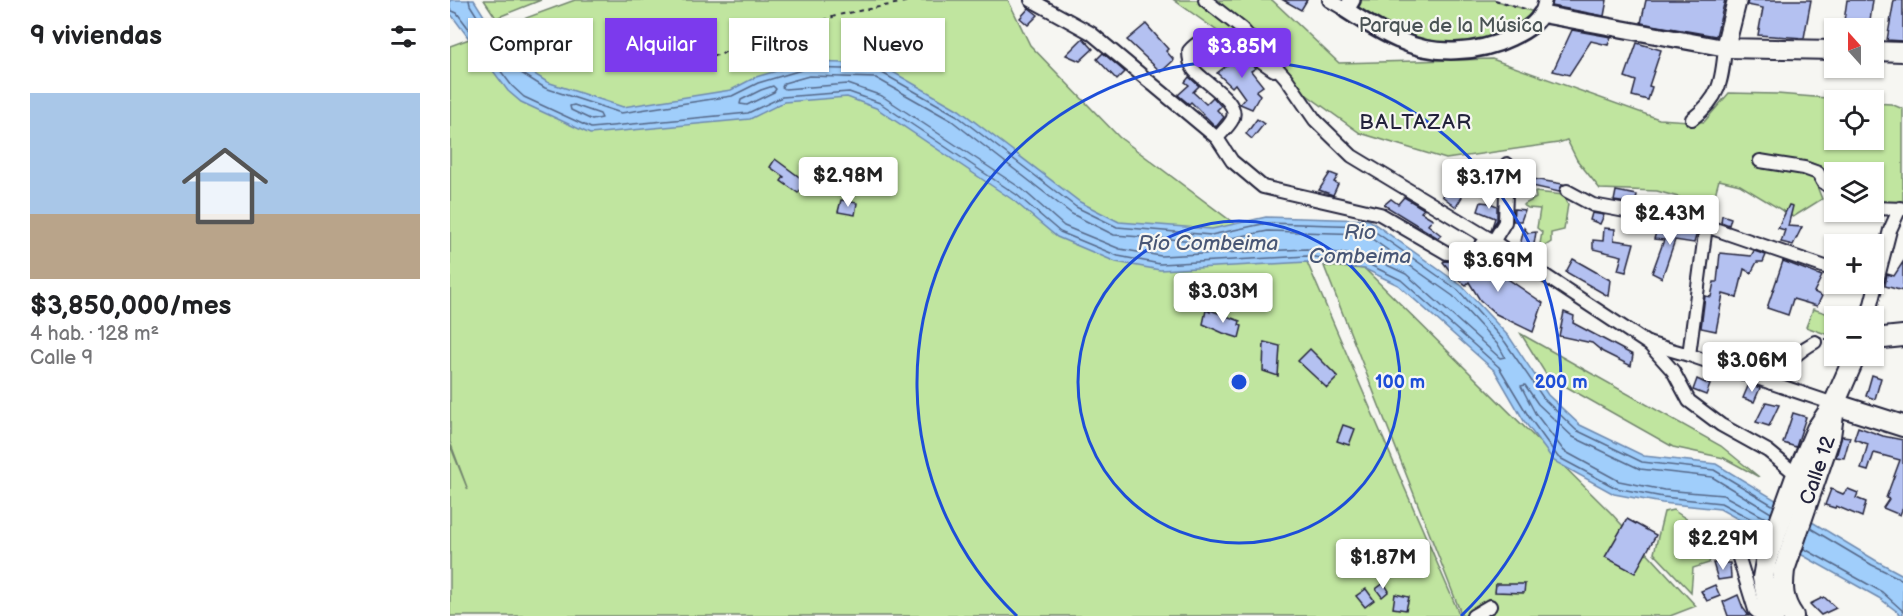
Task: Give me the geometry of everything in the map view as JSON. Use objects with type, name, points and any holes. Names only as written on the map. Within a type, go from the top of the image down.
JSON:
[{"type":"main road","points":[[1737,0],[1725,48],[1824,50]]},
{"type":"main road","points":[[1884,51],[1903,52]]},
{"type":"main road","points":[[1884,338],[1903,336]]},
{"type":"main road","name":"Calle 12","points":[[1775,565],[1802,480],[1830,436],[1834,404],[1851,366]]},
{"type":"main road","points":[[1834,404],[1903,426]]},
{"type":"main road","points":[[1774,616],[1769,606],[1763,578],[1775,565]]},
{"type":"main road","points":[[1775,565],[1785,602],[1793,616]]},
{"type":"street","points":[[1031,0],[1090,33],[1217,138],[1232,160],[1263,187],[1380,214],[1447,253],[1464,254],[1477,249],[1491,240],[1505,222],[1507,164]]},
{"type":"street","points":[[1204,0],[1242,29],[1286,78],[1315,120],[1352,156],[1491,240],[1647,343],[1673,371],[1689,401],[1721,425],[1768,451],[1802,480]]},
{"type":"street","points":[[1329,0],[1349,5],[1400,41],[1424,48],[1457,51],[1489,46],[1506,40],[1538,21],[1543,7],[1725,48],[1721,81],[1715,96],[1705,109],[1692,118]]},
{"type":"street","points":[[1217,138],[1233,119],[1234,110],[1228,101],[1194,70],[1189,51],[1195,44],[1210,38],[1225,39],[1286,78]]},
{"type":"street","points":[[1760,161],[1804,168],[1818,173],[1824,183]]},
{"type":"street","points":[[1567,191],[1593,205],[1706,226],[1824,267]]},
{"type":"street","points":[[1884,208],[1901,208],[1890,230],[1884,250]]},
{"type":"street","points":[[1689,355],[1706,226]]},
{"type":"street","points":[[1771,383],[1783,366],[1815,342]]},
{"type":"street","points":[[1647,343],[1834,404]]},
{"type":"street","points":[[1734,542],[1755,610],[1762,616]]},
{"type":"street","points":[[1473,616],[1490,606]]},
{"type":"path","points":[[717,55],[742,42],[773,39],[838,15],[915,0]]},
{"type":"path","points":[[1495,0],[1543,7]]},
{"type":"green space","points":[[484,0],[541,0],[496,18]]},
{"type":"green space","points":[[575,0],[1008,0],[1030,45],[1119,137],[1235,224],[1307,262],[1460,616],[450,616],[450,445],[468,490],[450,442],[450,46],[468,39],[468,72],[593,72],[593,18],[526,18]]},
{"type":"green space","points":[[1174,0],[1272,0],[1339,63],[1492,59],[1659,119],[1704,122],[1729,93],[1824,98],[1824,150],[1884,150],[1884,104],[1891,104],[1903,109],[1903,203],[1884,202],[1884,162],[1824,162],[1824,172],[1819,166],[1807,161],[1822,199],[1793,217],[1740,185],[1719,180],[1708,220],[1699,203],[1657,191],[1600,189],[1577,160],[1567,140],[1446,159],[1360,133]]},
{"type":"green space","name":"Parque de la Música","points":[[1352,0],[1494,0],[1541,14],[1518,34],[1439,50],[1346,10]]},
{"type":"green space","points":[[1535,192],[1564,195],[1568,204],[1564,230],[1551,233],[1551,242],[1539,250],[1542,232],[1537,228],[1540,209],[1523,205],[1536,198]]},
{"type":"green space","points":[[1324,266],[1365,269],[1611,513],[1696,606],[1670,616],[1462,616]]},
{"type":"green space","points":[[1813,309],[1824,312],[1824,333],[1806,327]]},
{"type":"green space","points":[[1521,334],[1721,446],[1759,477],[1724,458],[1673,447],[1547,376]]},
{"type":"green space","points":[[1673,510],[1688,520],[1698,544],[1713,550],[1709,563],[1693,568],[1691,592],[1654,553],[1664,512]]},
{"type":"water","name":"Rio Combeima","points":[[450,0],[474,0],[485,18],[468,18],[468,37],[450,13]]},
{"type":"water","name":"Rio Combeima","points":[[829,63],[841,63],[841,72],[893,72],[959,110],[1080,202],[1119,222],[1212,229],[1266,217],[1369,220],[1462,286],[1510,338],[1548,395],[1580,425],[1644,456],[1716,464],[1903,575],[1903,616],[1879,598],[1720,509],[1662,503],[1614,494],[1554,461],[1524,421],[1495,371],[1398,285],[1365,269],[1307,262],[1160,270],[1116,262],[1057,237],[1013,200],[876,108],[847,97],[784,102],[750,119],[590,134],[521,102],[508,91],[494,72],[531,72],[547,82],[623,107],[731,90],[756,77],[773,72],[829,72]]},
{"type":"building","points":[[1283,0],[1307,0],[1301,10]]},
{"type":"building","points":[[1553,0],[1607,0],[1604,16],[1552,6]]},
{"type":"building","points":[[1646,0],[1725,0],[1716,36],[1641,23]]},
{"type":"building","points":[[1748,0],[1811,0],[1804,38],[1758,35],[1763,8],[1747,5]]},
{"type":"building","points":[[1847,0],[1873,0],[1870,18],[1844,18]]},
{"type":"building","points":[[1894,0],[1903,0],[1903,41],[1887,40]]},
{"type":"building","points":[[1029,8],[1038,15],[1028,25],[1020,18]]},
{"type":"building","points":[[1146,24],[1168,49],[1166,51],[1174,60],[1161,72],[1127,40]]},
{"type":"building","points":[[1572,30],[1611,37],[1608,45],[1591,41],[1569,75],[1553,71]]},
{"type":"building","points":[[1083,38],[1093,49],[1080,61],[1066,55]]},
{"type":"building","points":[[1637,43],[1661,50],[1649,86],[1652,87],[1648,100],[1632,96],[1636,81],[1625,77]]},
{"type":"building","points":[[1103,53],[1125,72],[1117,80],[1097,59]]},
{"type":"building","points":[[1232,53],[1256,68],[1251,71],[1263,86],[1256,91],[1260,95],[1252,109],[1240,104],[1245,98],[1235,84],[1232,87],[1217,73],[1230,63],[1225,59]]},
{"type":"building","points":[[1189,77],[1199,86],[1193,92],[1206,104],[1213,97],[1221,106],[1217,110],[1224,117],[1216,127],[1191,102],[1189,104],[1178,95],[1189,85],[1185,82]]},
{"type":"building","points":[[1257,119],[1264,124],[1252,139],[1246,134]]},
{"type":"building","points":[[775,159],[806,182],[798,193],[781,181],[784,177],[770,167]]},
{"type":"building","points":[[1490,170],[1498,172],[1493,191],[1484,187]]},
{"type":"building","points":[[1330,173],[1338,176],[1334,182],[1338,184],[1333,195],[1319,190]]},
{"type":"building","points":[[1533,179],[1563,184],[1559,192],[1532,186]]},
{"type":"building","points":[[1450,186],[1462,197],[1456,207],[1442,196]]},
{"type":"building","points":[[1616,191],[1637,195],[1635,204],[1614,201]]},
{"type":"building","points":[[1404,197],[1424,209],[1421,212],[1433,219],[1428,225],[1441,235],[1438,238],[1384,205],[1391,199],[1398,204]]},
{"type":"building","points":[[841,200],[857,203],[855,215],[838,212]]},
{"type":"building","points":[[1481,202],[1497,206],[1497,220],[1491,230],[1495,218],[1478,211]]},
{"type":"building","points":[[1678,205],[1697,207],[1695,216],[1677,212]]},
{"type":"building","points":[[1789,205],[1793,206],[1788,226],[1802,227],[1793,245],[1781,242],[1785,230],[1778,228]]},
{"type":"building","points":[[1514,209],[1525,210],[1521,221],[1513,221]]},
{"type":"building","points":[[1592,213],[1604,215],[1600,224],[1590,220]]},
{"type":"building","points":[[1722,215],[1731,218],[1729,225],[1721,222]]},
{"type":"building","points":[[1524,228],[1528,233],[1536,232],[1533,250],[1520,246]]},
{"type":"building","points":[[1604,228],[1615,229],[1614,240],[1634,243],[1626,272],[1618,270],[1622,256],[1593,249],[1593,240],[1603,241]]},
{"type":"building","points":[[1673,228],[1697,233],[1694,243],[1675,240],[1662,278],[1652,273],[1664,240],[1654,239],[1657,229]]},
{"type":"building","points":[[1754,251],[1766,255],[1763,262],[1757,262],[1751,273],[1744,269],[1737,298],[1723,294],[1716,331],[1701,328],[1705,296],[1711,297],[1714,282],[1717,282],[1720,253],[1751,256]]},
{"type":"building","points":[[1481,258],[1492,270],[1543,303],[1533,332],[1496,314],[1480,300],[1469,282],[1466,285],[1454,276],[1443,262],[1464,262],[1476,259],[1478,261]]},
{"type":"building","points":[[1573,259],[1610,280],[1608,296],[1566,272]]},
{"type":"building","points":[[1783,261],[1822,276],[1814,292],[1822,296],[1817,306],[1793,299],[1788,315],[1767,308]]},
{"type":"building","points":[[1903,262],[1903,291],[1885,286],[1887,274],[1894,276]]},
{"type":"building","points":[[1206,310],[1240,321],[1239,325],[1242,326],[1239,338],[1203,324]]},
{"type":"building","points":[[1564,312],[1574,316],[1573,323],[1633,355],[1631,366],[1603,352],[1592,343],[1559,336]]},
{"type":"building","points":[[1264,342],[1280,346],[1278,376],[1263,371]]},
{"type":"building","points":[[1748,344],[1766,349],[1762,363],[1744,358]]},
{"type":"building","points":[[1310,349],[1338,377],[1327,388],[1298,361]]},
{"type":"building","points":[[1872,375],[1881,378],[1875,399],[1866,396]]},
{"type":"building","points":[[1697,379],[1710,385],[1706,395],[1693,390]]},
{"type":"building","points":[[1749,384],[1760,388],[1754,402],[1743,398]]},
{"type":"building","points":[[1766,402],[1779,405],[1769,426],[1756,422]]},
{"type":"building","points":[[1793,413],[1806,417],[1796,447],[1783,443]]},
{"type":"building","points":[[1343,425],[1355,429],[1349,445],[1337,441]]},
{"type":"building","points":[[1858,427],[1903,440],[1903,507],[1900,515],[1883,508],[1889,499],[1886,498],[1900,460],[1874,453],[1868,471],[1861,469],[1868,444],[1854,439]]},
{"type":"building","points":[[1842,436],[1850,437],[1844,458],[1836,457]]},
{"type":"building","points":[[1831,489],[1843,494],[1848,489],[1858,493],[1856,498],[1866,502],[1862,517],[1836,506],[1835,508],[1825,505]]},
{"type":"building","points":[[1627,519],[1656,535],[1635,573],[1605,557]]},
{"type":"building","points":[[1713,563],[1730,563],[1731,578],[1718,580]]},
{"type":"building","points":[[1384,583],[1389,591],[1382,597],[1376,589]]},
{"type":"building","points":[[1496,584],[1525,584],[1524,593],[1495,592]]},
{"type":"building","points":[[1715,585],[1720,596],[1707,601],[1701,591]]},
{"type":"building","points":[[1366,589],[1374,600],[1365,607],[1356,596]]},
{"type":"building","points":[[1395,594],[1409,597],[1406,610],[1393,608]]},
{"type":"building","points":[[1738,595],[1749,616],[1728,616],[1723,602]]},
{"type":"building","points":[[1824,597],[1836,608],[1821,615],[1810,604]]},
{"type":"district","name":"BALTAZAR","points":[[1416,122]]},
{"type":"water label","name":"Río Combeima","points":[[1208,243]]}]
